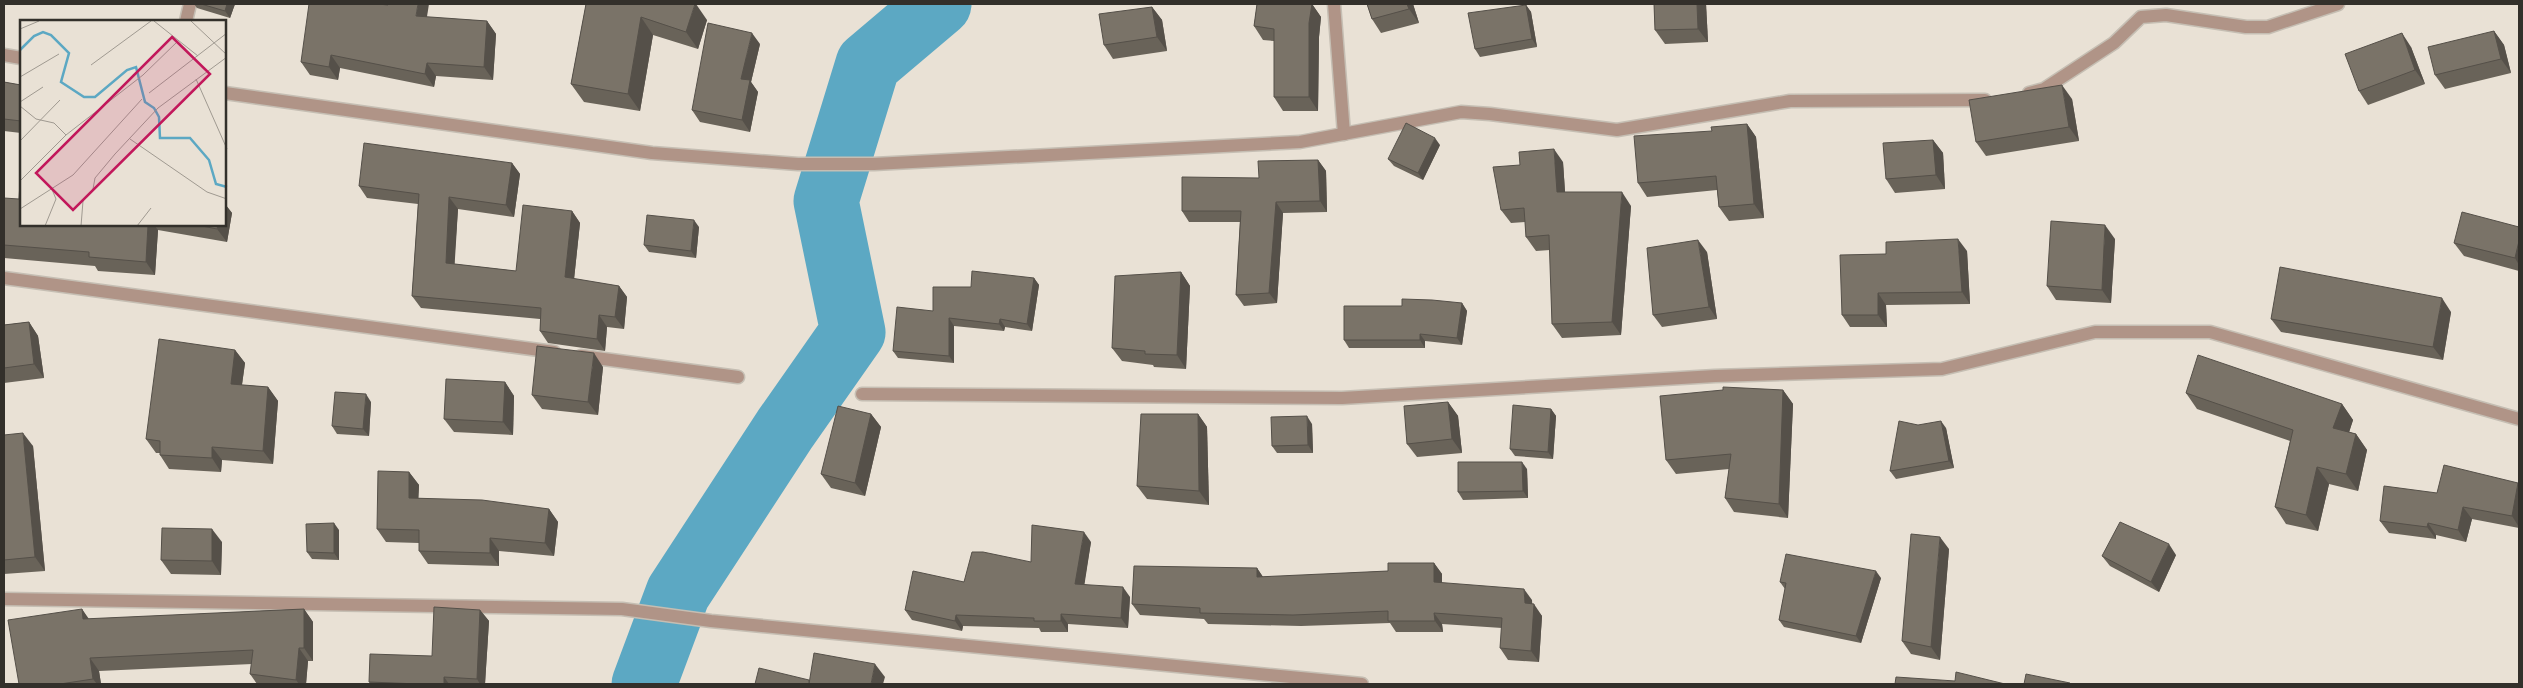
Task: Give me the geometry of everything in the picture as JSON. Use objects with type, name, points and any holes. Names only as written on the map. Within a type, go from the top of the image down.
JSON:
[{"type":"street","points":[[186,20],[190,4]]},
{"type":"street","points":[[1334,4],[1344,134]]},
{"type":"street","points":[[2014,98],[2044,89],[2114,43],[2142,17],[2166,15],[2246,27],[2268,27],[2338,4]]},
{"type":"street","points":[[4,55],[20,58]]},
{"type":"street","points":[[226,93],[652,153],[798,164],[874,164],[1300,142],[1462,112],[1617,130],[1790,101],[1998,99]]},
{"type":"street","points":[[4,278],[738,377]]},
{"type":"street","points":[[862,394],[1342,398],[1481,392],[1715,376],[1942,369],[2095,332],[2194,331],[2210,332],[2518,415]]},
{"type":"street","points":[[4,599],[622,609],[712,622],[1362,684]]},
{"type":"building","points":[[201,4],[227,4],[225,11]]},
{"type":"building","points":[[309,4],[418,4],[416,16],[487,21],[484,67],[427,63],[425,74],[331,55],[329,67],[301,62]]},
{"type":"building","points":[[586,4],[695,4],[686,32],[641,17],[628,94],[571,84]]},
{"type":"building","points":[[1257,4],[1312,4],[1309,23],[1309,97],[1274,97],[1274,29],[1254,26]]},
{"type":"building","points":[[1367,4],[1407,4],[1409,9],[1372,19]]},
{"type":"building","points":[[1654,4],[1697,4],[1698,29],[1655,30]]},
{"type":"building","points":[[1526,5],[1532,39],[1475,49],[1468,13]]},
{"type":"building","points":[[1152,7],[1157,37],[1104,45],[1099,14]]},
{"type":"building","points":[[708,23],[752,33],[741,79],[750,80],[742,120],[692,110]]},
{"type":"building","points":[[2494,31],[2501,59],[2435,75],[2428,47]]},
{"type":"building","points":[[2402,33],[2415,70],[2359,91],[2345,54]]},
{"type":"building","points":[[4,82],[20,85],[20,121],[4,119]]},
{"type":"building","points":[[2062,85],[2069,127],[1976,142],[1969,100]]},
{"type":"building","points":[[1406,123],[1435,138],[1418,173],[1388,159]]},
{"type":"building","points":[[1747,124],[1754,204],[1719,207],[1716,176],[1638,183],[1634,136],[1712,131],[1711,127]]},
{"type":"building","points":[[1933,140],[1936,175],[1886,179],[1883,143]]},
{"type":"building","points":[[364,143],[512,163],[506,205],[449,197],[446,263],[516,271],[523,205],[572,211],[565,277],[619,286],[615,317],[599,315],[597,339],[540,331],[541,308],[412,296],[419,194],[359,186]]},
{"type":"building","points":[[1554,149],[1557,192],[1622,192],[1612,322],[1552,324],[1549,235],[1526,237],[1524,208],[1501,210],[1493,167],[1520,165],[1519,152]]},
{"type":"building","points":[[1318,160],[1320,201],[1276,202],[1269,293],[1236,295],[1241,211],[1182,211],[1182,177],[1259,178],[1258,161]]},
{"type":"building","points":[[20,182],[20,226],[148,226],[146,262],[89,257],[89,252],[4,245],[4,198],[19,199]]},
{"type":"building","points":[[2462,212],[2519,227],[2519,241],[2515,258],[2454,243]]},
{"type":"building","points":[[647,215],[694,220],[691,251],[644,245]]},
{"type":"building","points":[[2051,221],[2105,225],[2102,290],[2047,286]]},
{"type":"building","points":[[202,226],[218,226],[217,229]]},
{"type":"building","points":[[1958,239],[1962,292],[1878,293],[1878,315],[1842,315],[1840,255],[1886,254],[1886,242]]},
{"type":"building","points":[[1698,240],[1709,307],[1653,315],[1647,248]]},
{"type":"building","points":[[2280,267],[2442,298],[2433,347],[2271,319]]},
{"type":"building","points":[[972,271],[1034,278],[1027,324],[1000,319],[999,324],[949,318],[949,356],[893,351],[897,307],[933,311],[933,287],[971,287]]},
{"type":"building","points":[[1181,272],[1177,355],[1145,354],[1145,351],[1112,348],[1115,276]]},
{"type":"building","points":[[1402,299],[1462,303],[1457,338],[1420,334],[1420,340],[1344,340],[1344,306],[1402,306]]},
{"type":"building","points":[[29,322],[34,364],[4,368],[4,325]]},
{"type":"building","points":[[159,339],[235,350],[231,384],[268,387],[263,451],[212,447],[212,458],[160,455],[160,441],[146,439]]},
{"type":"building","points":[[537,346],[594,353],[588,402],[532,395]]},
{"type":"building","points":[[2198,355],[2342,404],[2333,428],[2356,434],[2346,474],[2317,467],[2306,515],[2275,507],[2293,430],[2186,393]]},
{"type":"building","points":[[446,379],[505,382],[503,422],[444,419]]},
{"type":"building","points":[[1723,387],[1783,390],[1779,504],[1725,498],[1731,454],[1666,460],[1660,396],[1723,390]]},
{"type":"building","points":[[335,392],[366,394],[363,429],[332,426]]},
{"type":"building","points":[[1448,402],[1452,439],[1407,444],[1404,406]]},
{"type":"building","points":[[1513,405],[1551,409],[1548,452],[1510,449]]},
{"type":"building","points":[[838,406],[871,414],[855,483],[821,474]]},
{"type":"building","points":[[1141,414],[1198,414],[1199,491],[1137,486]]},
{"type":"building","points":[[1307,416],[1308,445],[1272,446],[1271,417]]},
{"type":"building","points":[[1899,421],[1918,425],[1941,421],[1949,461],[1890,471]]},
{"type":"building","points":[[23,433],[35,557],[4,560],[4,435]]},
{"type":"building","points":[[1458,462],[1522,462],[1523,491],[1458,492]]},
{"type":"building","points":[[2444,465],[2518,483],[2512,516],[2463,507],[2458,530],[2428,523],[2427,527],[2380,521],[2384,486],[2437,493]]},
{"type":"building","points":[[378,471],[409,472],[409,498],[482,500],[549,509],[545,543],[490,538],[490,553],[419,551],[419,530],[377,529]]},
{"type":"building","points":[[2120,522],[2169,544],[2151,582],[2102,556]]},
{"type":"building","points":[[334,523],[334,553],[307,552],[306,524]]},
{"type":"building","points":[[1032,525],[1084,532],[1075,584],[1123,587],[1121,618],[1061,614],[1061,621],[1034,621],[1034,618],[956,615],[955,621],[905,610],[913,571],[964,582],[972,552],[983,552],[1031,562]]},
{"type":"building","points":[[162,528],[212,529],[212,561],[161,560]]},
{"type":"building","points":[[1911,534],[1940,537],[1931,647],[1902,641]]},
{"type":"building","points":[[1786,554],[1876,571],[1856,636],[1779,620],[1786,583],[1780,582]]},
{"type":"building","points":[[1388,563],[1434,563],[1434,582],[1524,589],[1525,603],[1534,604],[1531,651],[1500,648],[1502,618],[1434,613],[1435,621],[1388,621],[1388,611],[1293,615],[1200,613],[1200,608],[1132,604],[1134,566],[1257,568],[1257,577],[1388,571]]},
{"type":"building","points":[[434,607],[480,610],[477,679],[444,677],[444,684],[369,682],[370,654],[432,656]]},
{"type":"building","points":[[82,609],[83,619],[304,609],[304,648],[299,648],[296,680],[250,674],[253,650],[90,658],[93,679],[60,684],[19,684],[8,620]]},
{"type":"building","points":[[814,653],[875,664],[871,684],[809,684]]},
{"type":"building","points":[[759,668],[809,680],[809,684],[755,684]]},
{"type":"building","points":[[1956,672],[2005,684],[1895,684],[1896,677],[1955,681]]},
{"type":"building","points":[[2026,674],[2070,683],[2070,684],[2024,684]]},
{"type":"waterway","points":[[644,684],[678,593],[785,429],[853,332],[826,201],[868,64],[939,4]]}]
